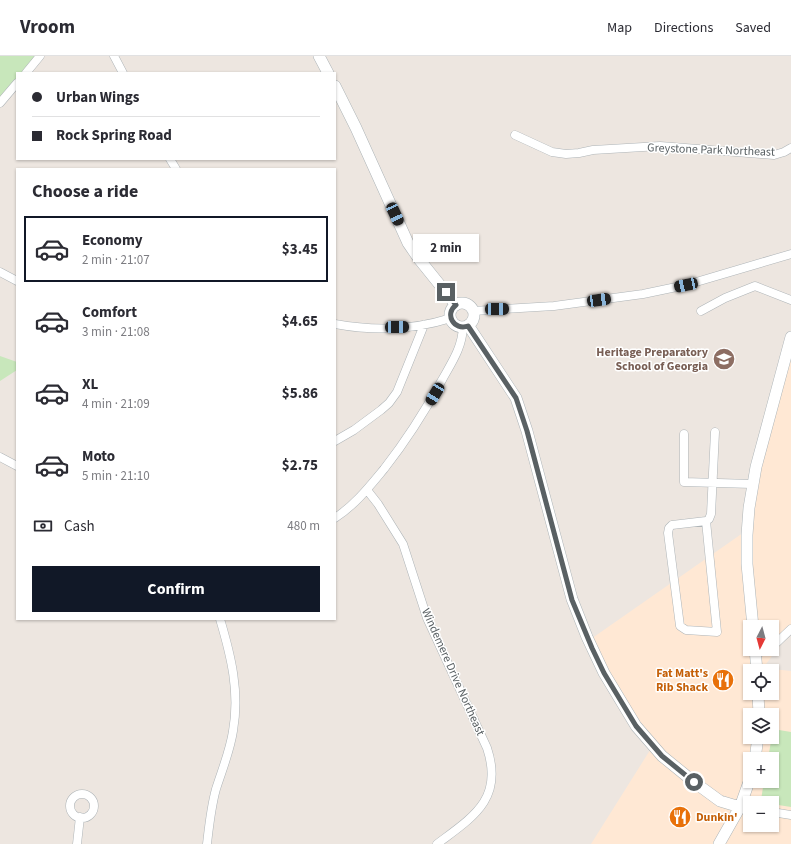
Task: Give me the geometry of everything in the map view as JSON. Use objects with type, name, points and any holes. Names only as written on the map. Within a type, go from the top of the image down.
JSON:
[{"type":"street","points":[[27,72],[40,56]]},
{"type":"street","points":[[114,56],[122,72]]},
{"type":"street","points":[[319,56],[327,72]]},
{"type":"street","points":[[0,103],[16,84]]},
{"type":"street","points":[[336,88],[408,243],[456,305]]},
{"type":"street","name":"Greystone Park Northeast","points":[[515,135],[552,152],[566,154],[593,150],[660,146],[774,155],[791,148]]},
{"type":"street","points":[[473,311],[554,306],[643,294],[686,285],[791,254]]},
{"type":"street","points":[[0,272],[16,280]]},
{"type":"street","points":[[701,311],[725,298],[755,286],[791,300]]},
{"type":"street","points":[[336,517],[367,490],[398,450],[435,394],[460,348],[465,326],[473,320],[473,311],[470,306],[465,304],[456,305],[451,311],[451,318],[455,325],[465,326],[516,398],[527,431],[572,600],[604,673],[636,726],[662,756],[720,801],[743,807]]},
{"type":"street","points":[[336,324],[374,328],[409,327],[451,318]]},
{"type":"street","points":[[336,440],[354,430],[389,403],[397,392],[424,325]]},
{"type":"street","points":[[752,620],[747,564],[747,536],[752,484],[791,337]]},
{"type":"street","points":[[706,521],[717,632],[686,630],[680,626],[670,559],[668,532],[672,525],[706,521],[709,519],[711,514],[715,432]]},
{"type":"street","points":[[684,434],[684,482],[752,484]]},
{"type":"street","points":[[0,457],[16,465]]},
{"type":"street","name":"Windemere Drive Northeast","points":[[367,490],[378,504],[402,544],[427,618],[491,759],[491,783],[484,804],[477,813],[437,844]]},
{"type":"street","points":[[207,844],[211,810],[230,746],[236,710],[236,687],[233,667],[220,620]]},
{"type":"street","points":[[779,640],[791,629]]},
{"type":"street","points":[[719,844],[743,811]]},
{"type":"street","points":[[779,813],[791,814]]},
{"type":"street","points":[[77,844],[80,817]]},
{"type":"shaded area","points":[[791,332],[791,631],[779,647],[779,620],[743,620],[743,656],[772,656],[766,664],[743,664],[743,700],[779,700],[779,670],[791,671],[791,844],[591,844],[652,747],[588,641],[750,528],[758,451]]},
{"type":"green space","points":[[0,56],[37,56],[23,72],[16,72],[16,80],[0,98]]},
{"type":"green space","points":[[0,356],[16,362],[16,371],[0,381]]},
{"type":"green space","points":[[779,730],[791,732],[791,807],[779,805],[779,796],[762,796],[763,788],[779,788],[779,752],[769,752],[770,744],[779,744]]},
{"type":"place","name":"Heritage Preparatory School of Georgia","points":[[724,359]]},
{"type":"place","name":"Fat Matt's Rib Shack","points":[[723,680]]},
{"type":"place","name":"Dunkin'","points":[[680,817]]},
{"type":"route","points":[[446,292],[456,305],[451,311],[450,316],[452,321],[458,326],[468,326],[516,398],[527,431],[572,600],[587,637],[603,670],[636,726],[648,741],[674,767],[694,782]]}]
